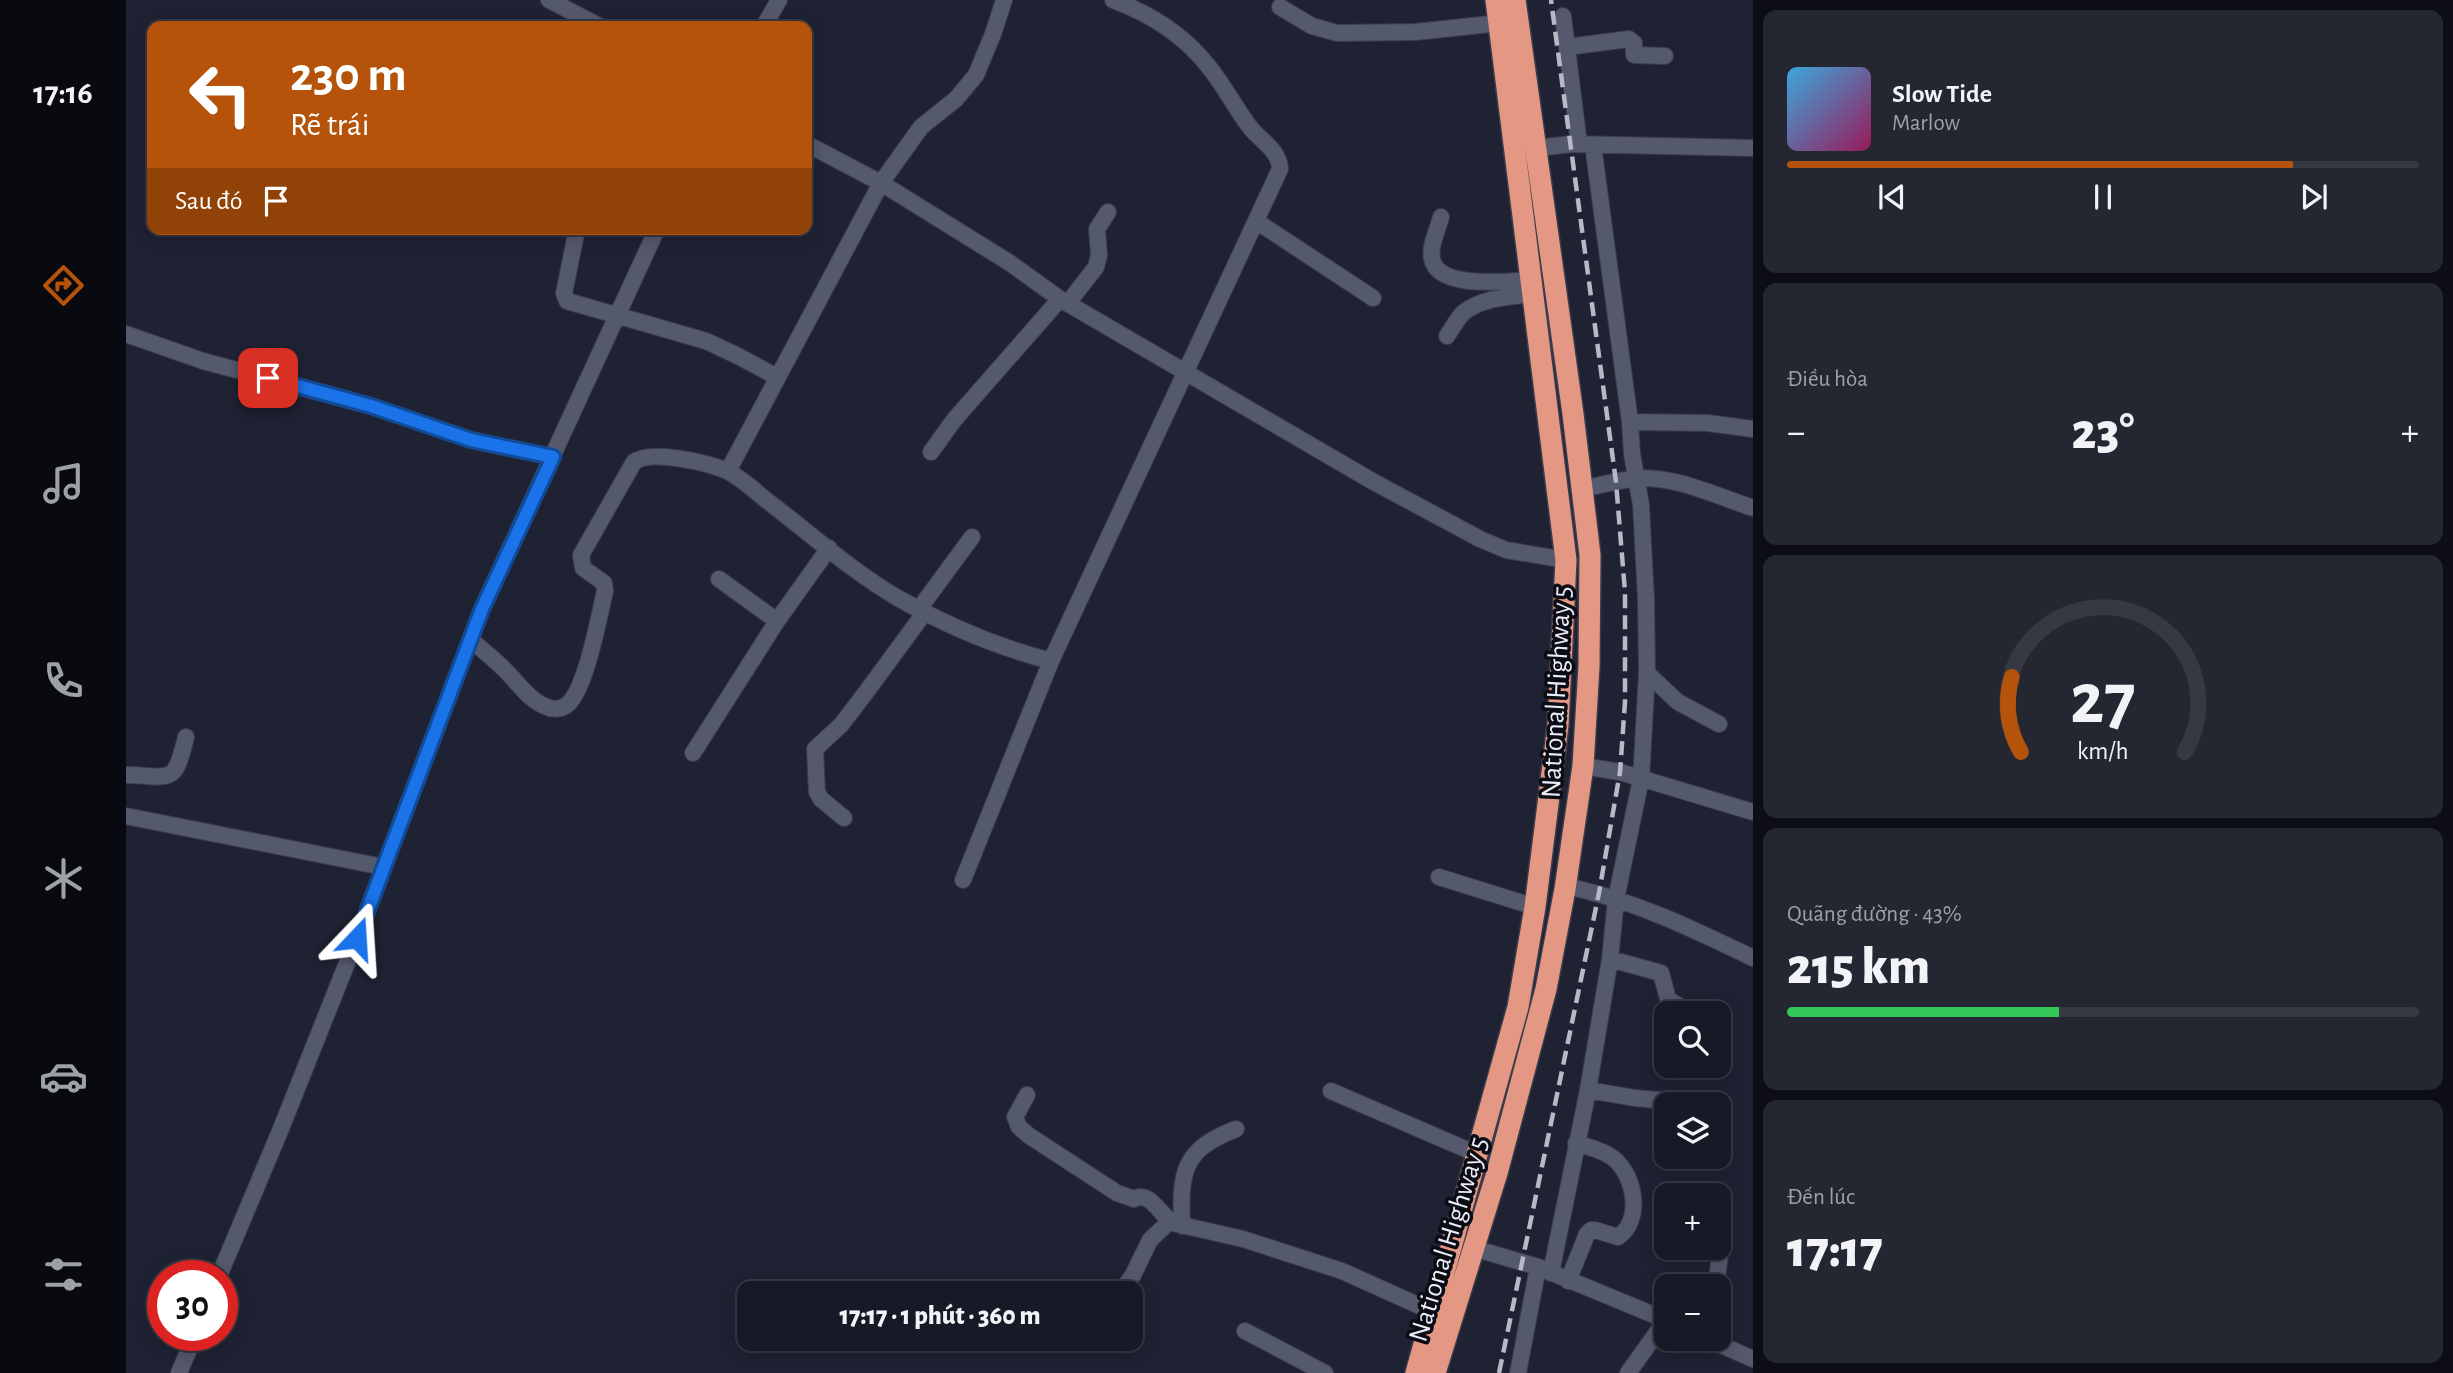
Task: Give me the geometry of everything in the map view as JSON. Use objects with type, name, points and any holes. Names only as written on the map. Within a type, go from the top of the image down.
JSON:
[{"type":"highway","name":"National Highway 5","points":[[1416,1373],[1518,1007],[1535,907],[1558,725],[1566,559],[1496,0]]},
{"type":"highway","name":"National Highway 5","points":[[1435,1373],[1527,1067],[1546,989],[1583,766],[1589,666],[1590,555],[1516,0]]},
{"type":"street","points":[[549,0],[576,6],[593,21]]},
{"type":"street","points":[[767,21],[779,0]]},
{"type":"street","points":[[728,471],[881,183],[921,127],[956,99],[976,75],[1004,0]]},
{"type":"street","points":[[964,880],[1051,661],[1280,169],[1274,151],[1251,129],[1209,67],[1174,31],[1157,19],[1113,0]]},
{"type":"street","points":[[1280,7],[1312,26],[1337,33],[1415,32],[1500,23]]},
{"type":"street","points":[[1517,1373],[1588,1090],[1610,959],[1616,899],[1641,779],[1647,673],[1641,505],[1586,144],[1563,16]]},
{"type":"street","points":[[1567,47],[1629,39],[1634,43],[1634,55],[1665,56]]},
{"type":"street","points":[[1536,148],[1586,144],[1753,148]]},
{"type":"street","points":[[812,147],[881,183],[1010,263],[1064,301],[1361,474],[1480,539],[1506,550],[1566,559]]},
{"type":"street","points":[[931,452],[954,420],[1096,267],[1097,229],[1108,212]]},
{"type":"street","points":[[1441,217],[1432,246],[1432,260],[1442,274],[1453,279],[1533,287]]},
{"type":"street","points":[[1256,221],[1373,298]]},
{"type":"street","points":[[576,235],[564,298],[571,303],[706,341],[777,377]]},
{"type":"street","points":[[226,1260],[281,1131],[492,586],[654,235]]},
{"type":"street","points":[[1447,336],[1462,314],[1475,306],[1533,287]]},
{"type":"street","points":[[126,334],[203,361],[371,406],[471,440],[553,457]]},
{"type":"street","points":[[1630,422],[1708,423],[1753,429]]},
{"type":"street","points":[[470,639],[504,668],[514,682],[535,700],[548,708],[558,709],[567,705],[592,651],[605,592],[604,583],[583,568],[580,555],[634,462],[640,457],[664,457],[728,471],[867,578],[922,611],[970,635],[1012,651],[1051,661]]},
{"type":"street","points":[[1582,489],[1636,479],[1672,482],[1753,508]]},
{"type":"street","points":[[844,818],[821,799],[817,792],[815,750],[841,724],[867,691],[972,537]]},
{"type":"street","points":[[693,753],[776,621],[829,548]]},
{"type":"street","points":[[719,579],[776,621]]},
{"type":"street","points":[[1647,673],[1678,702],[1719,724]]},
{"type":"street","points":[[126,775],[168,776],[175,773],[179,768],[186,737]]},
{"type":"street","points":[[1583,766],[1620,772],[1753,811]]},
{"type":"street","points":[[126,816],[383,867]]},
{"type":"street","points":[[1439,877],[1535,907]]},
{"type":"street","points":[[1565,886],[1616,899],[1709,936],[1753,958]]},
{"type":"street","points":[[1610,959],[1661,973],[1668,999],[1671,1001]]},
{"type":"street","points":[[1588,1090],[1654,1100]]},
{"type":"street","points":[[1331,1091],[1477,1154]]},
{"type":"street","points":[[1027,1095],[1015,1117],[1019,1127],[1116,1193],[1134,1199],[1147,1197],[1164,1218],[1176,1223],[1318,1262],[1433,1312]]},
{"type":"street","points":[[1129,1281],[1150,1240],[1176,1223],[1186,1167],[1195,1153],[1213,1138],[1236,1129]]},
{"type":"street","points":[[1568,1280],[1587,1234],[1591,1230],[1618,1237],[1632,1218],[1633,1206],[1626,1173],[1614,1158],[1576,1143]]},
{"type":"street","points":[[1474,1248],[1545,1270],[1666,1320],[1628,1373]]},
{"type":"street","points":[[1245,1331],[1325,1373]]},
{"type":"street","points":[[1731,1350],[1753,1361],[1750,1373]]},
{"type":"street","points":[[179,1373],[188,1351]]},
{"type":"railway","points":[[1499,1373],[1599,893],[1620,772],[1625,702],[1625,592],[1616,482],[1551,0]]},
{"type":"route","points":[[268,378],[371,406],[471,440],[553,457],[482,609],[357,938]]}]
